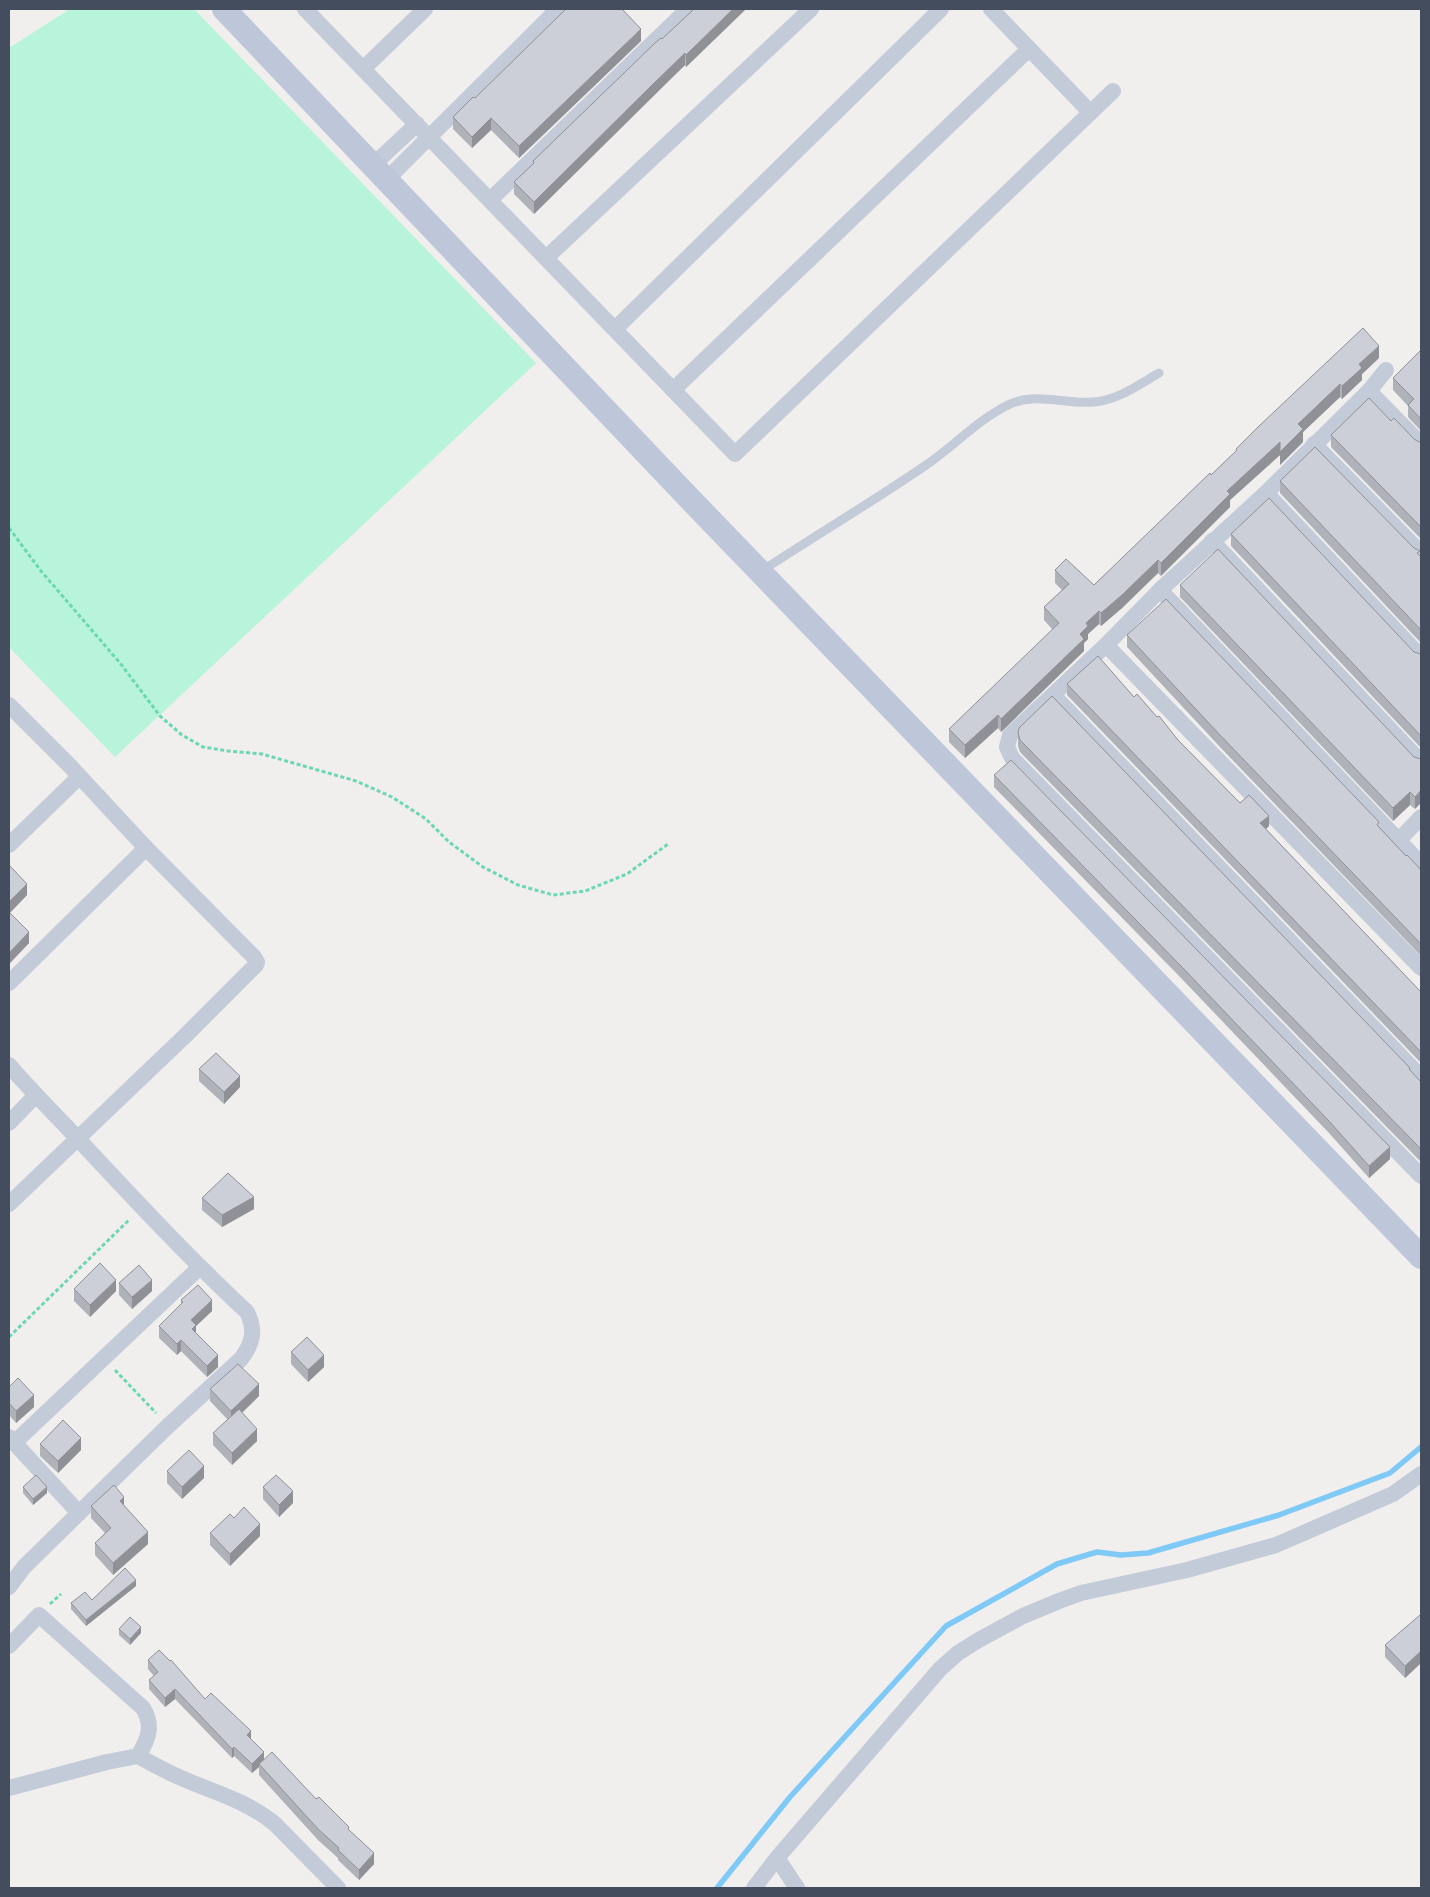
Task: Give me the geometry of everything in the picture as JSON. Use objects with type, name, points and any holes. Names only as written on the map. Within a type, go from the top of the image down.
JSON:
[{"type":"street","points":[[224,9],[760,572],[1421,1257]]},
{"type":"street","points":[[305,9],[735,454],[1113,91]]},
{"type":"street","points":[[363,69],[425,9]]},
{"type":"street","points":[[379,173],[429,137],[558,9]]},
{"type":"street","points":[[490,200],[688,9]]},
{"type":"street","points":[[546,258],[810,9]]},
{"type":"street","points":[[614,329],[941,9]]},
{"type":"street","points":[[991,9],[1090,112]]},
{"type":"street","points":[[673,390],[1029,48]]},
{"type":"street","points":[[379,173],[417,124]]},
{"type":"street","points":[[1386,370],[1368,391],[1266,493],[1160,590],[1106,645],[1010,735],[1007,747],[1012,758],[1421,1176]]},
{"type":"street","points":[[1368,391],[1421,444]]},
{"type":"street","points":[[1314,444],[1421,553]]},
{"type":"street","points":[[1266,493],[1421,657]]},
{"type":"street","points":[[1212,541],[1421,762]]},
{"type":"street","points":[[1160,590],[1421,864]]},
{"type":"street","points":[[1106,645],[1421,968]]},
{"type":"street","points":[[1053,695],[1421,1077]]},
{"type":"street","points":[[9,705],[146,848],[254,956],[257,962],[255,967],[235,987],[9,1204]]},
{"type":"street","points":[[12,834],[79,777]]},
{"type":"street","points":[[1399,840],[1421,817]]},
{"type":"street","points":[[9,983],[146,848]]},
{"type":"street","points":[[9,1065],[35,1096],[142,1208],[200,1268],[247,1312],[252,1321],[252,1340],[241,1359],[168,1426],[24,1567],[9,1587]]},
{"type":"street","points":[[9,1123],[35,1096]]},
{"type":"street","points":[[79,1513],[12,1440],[105,1359],[200,1268]]},
{"type":"street","points":[[754,1888],[777,1858],[940,1669],[958,1653],[977,1641],[1023,1616],[1081,1593],[1187,1570],[1276,1545],[1393,1494],[1421,1474]]},
{"type":"street","points":[[9,1646],[39,1615],[143,1708],[149,1722],[149,1731],[145,1745],[138,1756]]},
{"type":"street","points":[[9,1788],[138,1756],[179,1777],[251,1807],[264,1815],[338,1888]]},
{"type":"street","points":[[777,1858],[796,1888]]},
{"type":"lane","points":[[760,572],[930,462],[981,421],[1008,405],[1022,399],[1037,398],[1104,401],[1119,396],[1159,373]]},
{"type":"path","points":[[9,528],[41,570],[120,662],[160,716],[182,735],[203,746],[228,751],[262,754],[356,781],[392,797],[426,819],[449,842],[483,867],[518,885],[553,894],[585,891],[628,874],[668,844]]},
{"type":"path","points":[[9,1337],[142,1208]]},
{"type":"path","points":[[105,1359],[168,1426]]},
{"type":"green space","points":[[70,9],[194,9],[536,363],[115,757],[9,647],[9,48]]},
{"type":"building","points":[[566,9],[622,9],[641,29],[519,146],[491,118],[472,137],[453,117]]},
{"type":"building","points":[[694,9],[733,9],[654,83],[534,202],[514,182],[534,163],[533,161],[655,43],[662,39]]},
{"type":"building","points":[[1363,328],[1379,346],[1359,364],[1362,368],[1342,386],[1340,384],[1298,424],[1303,429],[1280,452],[1280,442],[1227,491],[1230,494],[1161,563],[1158,560],[1122,595],[1086,623],[1088,626],[1080,634],[1084,639],[1001,719],[998,715],[965,745],[949,729],[1059,623],[1044,607],[1069,584],[1055,570],[1066,559],[1094,585]]},
{"type":"building","points":[[1421,350],[1421,419],[1408,405],[1414,399],[1393,378]]},
{"type":"building","points":[[1369,398],[1391,421],[1394,418],[1414,439],[1419,442],[1421,441],[1421,527],[1331,435]]},
{"type":"building","points":[[1315,447],[1414,548],[1420,551],[1417,553],[1421,557],[1421,630],[1280,481]]},
{"type":"building","points":[[1269,498],[1414,652],[1421,654],[1421,736],[1231,534]]},
{"type":"building","points":[[1218,549],[1414,757],[1421,759],[1421,790],[1415,797],[1410,792],[1393,808],[1180,585]]},
{"type":"building","points":[[1166,599],[1379,822],[1377,825],[1421,870],[1421,944],[1219,734],[1127,635]]},
{"type":"building","points":[[1098,656],[1134,697],[1137,694],[1157,717],[1159,716],[1178,740],[1240,803],[1249,795],[1269,816],[1260,823],[1421,992],[1421,1052],[1067,684]]},
{"type":"building","points":[[1052,696],[1410,1068],[1421,1082],[1421,1149],[1020,740],[1019,728]]},
{"type":"building","points":[[1011,760],[1390,1147],[1369,1166],[1329,1121],[1181,966],[994,775]]},
{"type":"building","points":[[10,866],[27,884],[9,902],[9,868]]},
{"type":"building","points":[[9,912],[29,932],[10,952],[9,951]]},
{"type":"building","points":[[216,1053],[240,1076],[224,1092],[199,1069]]},
{"type":"building","points":[[228,1173],[254,1197],[222,1215],[202,1198]]},
{"type":"building","points":[[100,1263],[116,1280],[90,1305],[74,1289]]},
{"type":"building","points":[[139,1265],[152,1280],[132,1297],[119,1283]]},
{"type":"building","points":[[198,1285],[212,1300],[191,1320],[196,1325],[192,1329],[218,1355],[207,1366],[181,1340],[177,1344],[159,1326],[183,1302],[181,1300]]},
{"type":"building","points":[[307,1337],[324,1355],[308,1370],[291,1352]]},
{"type":"building","points":[[238,1364],[259,1384],[231,1411],[210,1389]]},
{"type":"building","points":[[18,1378],[34,1395],[16,1411],[9,1403],[9,1387]]},
{"type":"building","points":[[239,1409],[257,1429],[232,1453],[213,1433]]},
{"type":"building","points":[[63,1420],[81,1438],[58,1461],[40,1444]]},
{"type":"building","points":[[189,1450],[204,1466],[182,1487],[167,1471]]},
{"type":"building","points":[[36,1475],[47,1487],[33,1499],[23,1487]]},
{"type":"building","points":[[276,1475],[293,1491],[279,1505],[263,1487]]},
{"type":"building","points":[[114,1485],[124,1497],[120,1501],[148,1532],[113,1563],[95,1543],[111,1528],[91,1506]]},
{"type":"building","points":[[244,1507],[260,1524],[230,1554],[210,1533],[230,1514],[234,1518]]},
{"type":"building","points":[[125,1568],[136,1580],[86,1620],[71,1603],[85,1592],[92,1600]]},
{"type":"building","points":[[1420,1615],[1421,1651],[1405,1666],[1385,1645]]},
{"type":"building","points":[[130,1617],[141,1627],[130,1639],[119,1629]]},
{"type":"building","points":[[159,1650],[171,1660],[205,1699],[211,1693],[251,1731],[247,1735],[264,1752],[252,1764],[234,1747],[232,1749],[175,1689],[165,1698],[149,1680],[158,1672],[148,1660]]},
{"type":"building","points":[[272,1752],[316,1799],[319,1797],[349,1827],[348,1829],[374,1853],[359,1870],[318,1829],[259,1764]]},
{"type":"waterway","points":[[717,1888],[790,1797],[946,1626],[1057,1564],[1097,1552],[1121,1555],[1148,1553],[1279,1515],[1390,1473],[1421,1447]]}]
